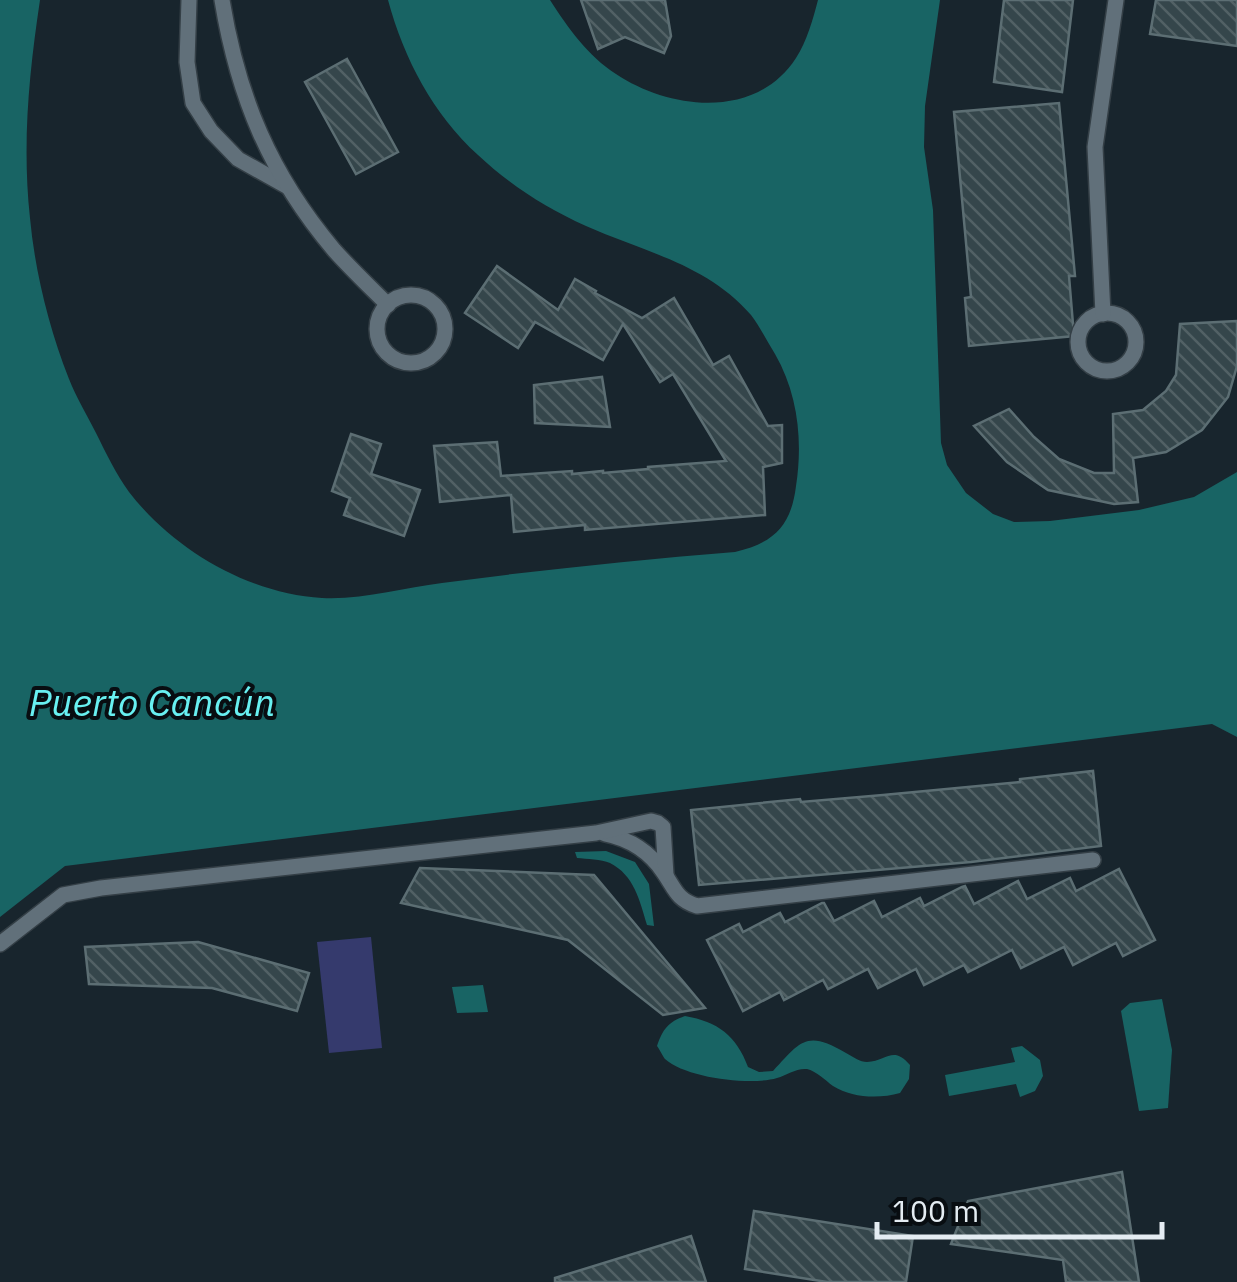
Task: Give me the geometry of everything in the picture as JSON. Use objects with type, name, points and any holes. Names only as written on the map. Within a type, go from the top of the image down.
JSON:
[{"type":"street","points":[[190,0],[186,62],[192,103],[211,131],[238,159],[288,187]]},
{"type":"street","points":[[222,0],[231,51],[256,128],[288,187],[334,249],[388,305]]},
{"type":"street","points":[[1103,314],[1095,147],[1116,0]]},
{"type":"street","points":[[412,295],[433,302],[445,322],[443,345],[426,361],[402,363],[392,358],[383,350],[377,329],[378,318],[388,305],[412,295]]},
{"type":"street","points":[[0,944],[63,894],[596,832],[652,821],[663,827],[666,875]]},
{"type":"street","points":[[596,832],[618,836],[653,851],[664,839]]},
{"type":"street","points":[[645,850],[666,875],[672,890],[684,902],[697,906],[1093,860]]},
{"type":"shaded area","points":[[371,937],[382,1048],[329,1053],[317,942]]},
{"type":"water","name":"Puerto Cancún","points":[[0,0],[40,0],[27,136],[35,259],[49,320],[69,379],[115,471],[147,513],[215,565],[267,588],[337,598],[515,574],[735,552],[760,544],[785,523],[794,500],[798,469],[794,401],[783,369],[751,315],[695,271],[571,219],[490,166],[447,122],[422,84],[402,43],[388,0],[550,0],[579,41],[616,74],[661,95],[711,103],[759,92],[779,78],[800,51],[818,0],[940,0],[925,106],[924,147],[933,210],[941,443],[947,465],[966,493],[993,514],[1014,522],[1139,510],[1194,497],[1237,472],[1237,737],[1212,724],[65,866],[0,917]]},
{"type":"water","points":[[606,851],[635,862],[649,884],[654,926],[647,925],[635,889],[625,874],[606,862],[577,858],[575,852]]},
{"type":"water","points":[[483,985],[488,1012],[457,1013],[452,987]]},
{"type":"water","points":[[1162,999],[1172,1050],[1168,1108],[1139,1111],[1121,1011],[1130,1003]]},
{"type":"water","points":[[685,1016],[724,1032],[738,1046],[748,1067],[759,1072],[773,1071],[797,1046],[812,1041],[864,1062],[899,1056],[910,1065],[909,1079],[900,1093],[875,1097],[840,1090],[807,1069],[766,1080],[736,1081],[688,1071],[665,1059],[657,1046],[667,1027]]},
{"type":"water","points":[[1022,1046],[1040,1060],[1043,1076],[1035,1091],[1020,1097],[1016,1084],[949,1096],[945,1075],[1015,1062],[1011,1048]]},
{"type":"building","points":[[581,0],[665,0],[671,36],[664,53],[625,37],[598,49]]},
{"type":"building","points":[[1004,0],[1073,0],[1062,92],[994,82]]},
{"type":"building","points":[[1156,0],[1237,0],[1237,46],[1150,34]]},
{"type":"building","points":[[347,59],[398,152],[356,174],[305,82]]},
{"type":"building","points":[[1059,103],[1075,276],[1069,276],[1074,336],[969,346],[965,298],[971,297],[954,112]]},
{"type":"building","points":[[497,266],[558,310],[575,279],[642,318],[674,298],[713,365],[729,356],[768,426],[782,425],[782,463],[763,467],[765,515],[514,532],[511,495],[440,502],[434,446],[497,442],[501,476],[603,473],[726,461],[673,374],[660,382],[623,324],[603,360],[535,322],[518,348],[465,313]]},
{"type":"building","points":[[1237,321],[1237,366],[1228,397],[1202,430],[1166,452],[1133,458],[1138,502],[1114,504],[1048,490],[1007,462],[974,426],[1009,409],[1059,459],[1094,473],[1114,473],[1113,414],[1143,410],[1166,391],[1176,375],[1180,324]]},
{"type":"building","points":[[602,377],[610,427],[535,423],[534,385]]},
{"type":"building","points":[[351,434],[381,444],[371,474],[420,490],[404,536],[344,515],[350,498],[332,491]]},
{"type":"building","points":[[1093,771],[1101,846],[971,862],[699,885],[691,810],[1020,782]]},
{"type":"building","points":[[420,868],[594,875],[705,1008],[663,1015],[568,940],[401,903]]},
{"type":"building","points":[[1119,869],[1155,940],[1123,956],[1116,943],[1073,965],[1064,947],[1021,968],[1012,950],[968,972],[964,965],[924,985],[916,969],[878,988],[868,969],[828,989],[823,980],[784,1000],[780,992],[743,1011],[707,940],[739,924],[743,932],[780,913],[785,922],[822,903],[834,921],[874,901],[882,917],[920,898],[924,906],[965,886],[974,904],[1018,881],[1027,899],[1070,878],[1076,891]]},
{"type":"building","points":[[198,942],[309,973],[297,1011],[212,988],[89,984],[85,947]]},
{"type":"building","points":[[1122,1172],[1139,1282],[1066,1282],[1063,1260],[951,1244],[968,1201]]},
{"type":"building","points":[[754,1211],[913,1236],[906,1282],[827,1282],[745,1269]]},
{"type":"building","points":[[691,1236],[706,1282],[555,1282],[555,1278]]}]
